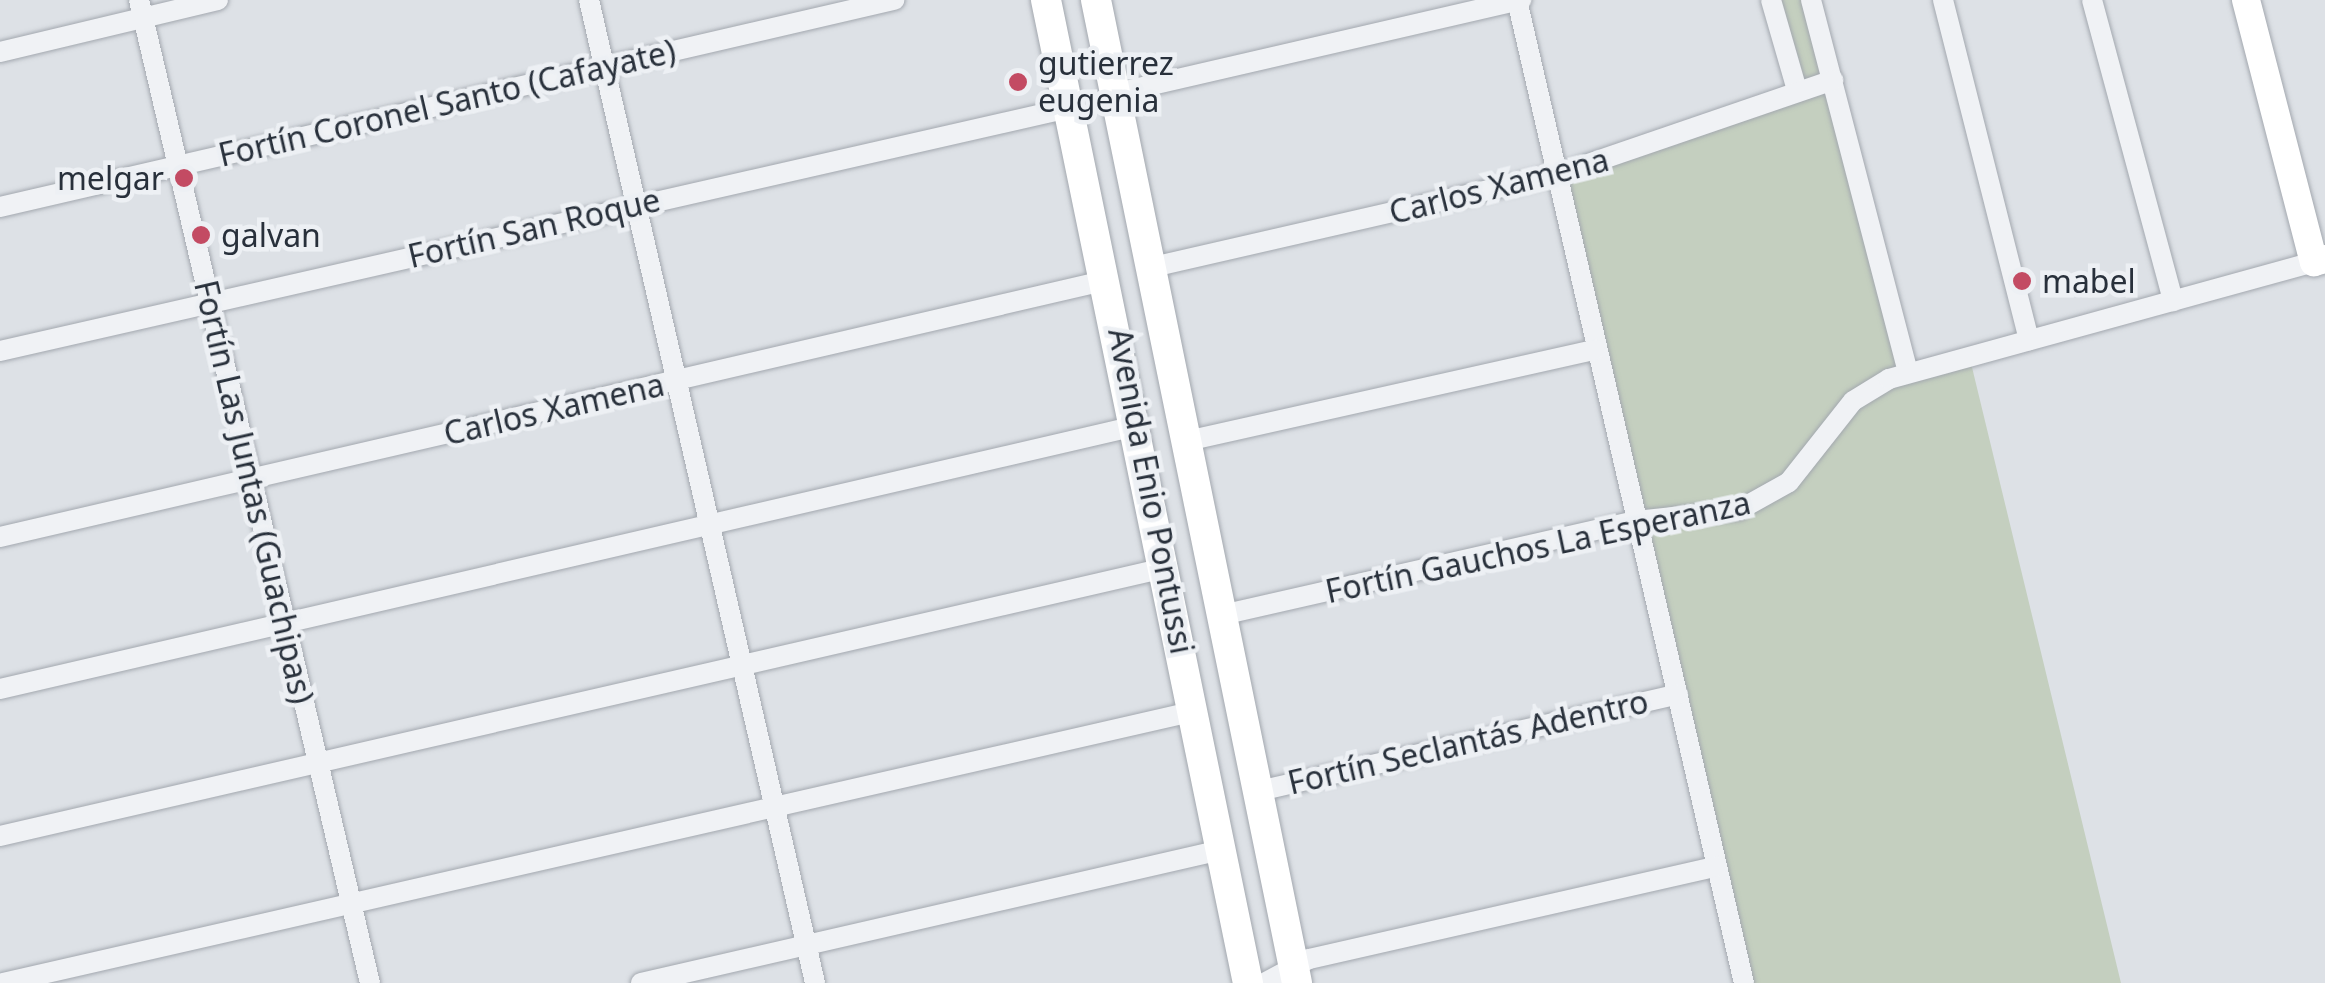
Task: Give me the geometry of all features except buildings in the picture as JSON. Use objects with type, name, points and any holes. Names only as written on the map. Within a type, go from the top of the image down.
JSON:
[{"type":"main road","name":"Avenida Enio Pontussi","points":[[1046,0],[1140,425],[1248,983]]},
{"type":"main road","name":"Avenida Enio Pontussi","points":[[1096,0],[1156,266],[1295,974]]},
{"type":"street","points":[[0,52],[141,9],[218,0]]},
{"type":"street","points":[[589,0],[680,380],[815,983]]},
{"type":"street","name":"Fortín Coronel Santo (Cafayate)","points":[[0,206],[894,0]]},
{"type":"street","points":[[1117,92],[1518,0],[1744,983]]},
{"type":"street","points":[[1771,0],[1797,90]]},
{"type":"street","points":[[1812,0],[1908,372]]},
{"type":"street","points":[[1943,0],[2029,340]]},
{"type":"street","points":[[2092,0],[2173,301]]},
{"type":"street","points":[[2246,0],[2320,260]]},
{"type":"street","name":"Fortín Las Juntas (Guachipas)","points":[[141,9],[370,983]]},
{"type":"street","name":"Carlos Xamena","points":[[1156,266],[1559,174],[1833,80]]},
{"type":"street","name":"Fortín San Roque","points":[[0,351],[635,203],[1069,108]]},
{"type":"street","name":"Fortín Gauchos La Esperanza","points":[[1226,614],[1636,521],[1715,515],[1772,496],[1852,401],[1908,372],[2320,260]]},
{"type":"street","name":"Carlos Xamena","points":[[0,537],[1108,280]]},
{"type":"street","points":[[1191,440],[1596,350]]},
{"type":"street","points":[[0,689],[1140,425]]},
{"type":"street","points":[[0,836],[1166,568]]},
{"type":"street","name":"Fortín Seclantás Adentro","points":[[1259,791],[1678,694]]},
{"type":"street","points":[[3,983],[36,979],[350,902],[1194,712]]},
{"type":"street","points":[[641,983],[1221,850]]},
{"type":"street","points":[[1264,983],[1717,866]]},
{"type":"green space","points":[[1772,0],[1808,0],[1910,374],[1970,359],[2121,983],[1748,983],[1563,176],[1797,95]]},
{"type":"place","name":"gutierrez eugenia","points":[[1018,82]]},
{"type":"place","name":"melgar","points":[[184,178]]},
{"type":"place","name":"galvan","points":[[201,235]]},
{"type":"place","name":"mabel","points":[[2022,281]]}]
